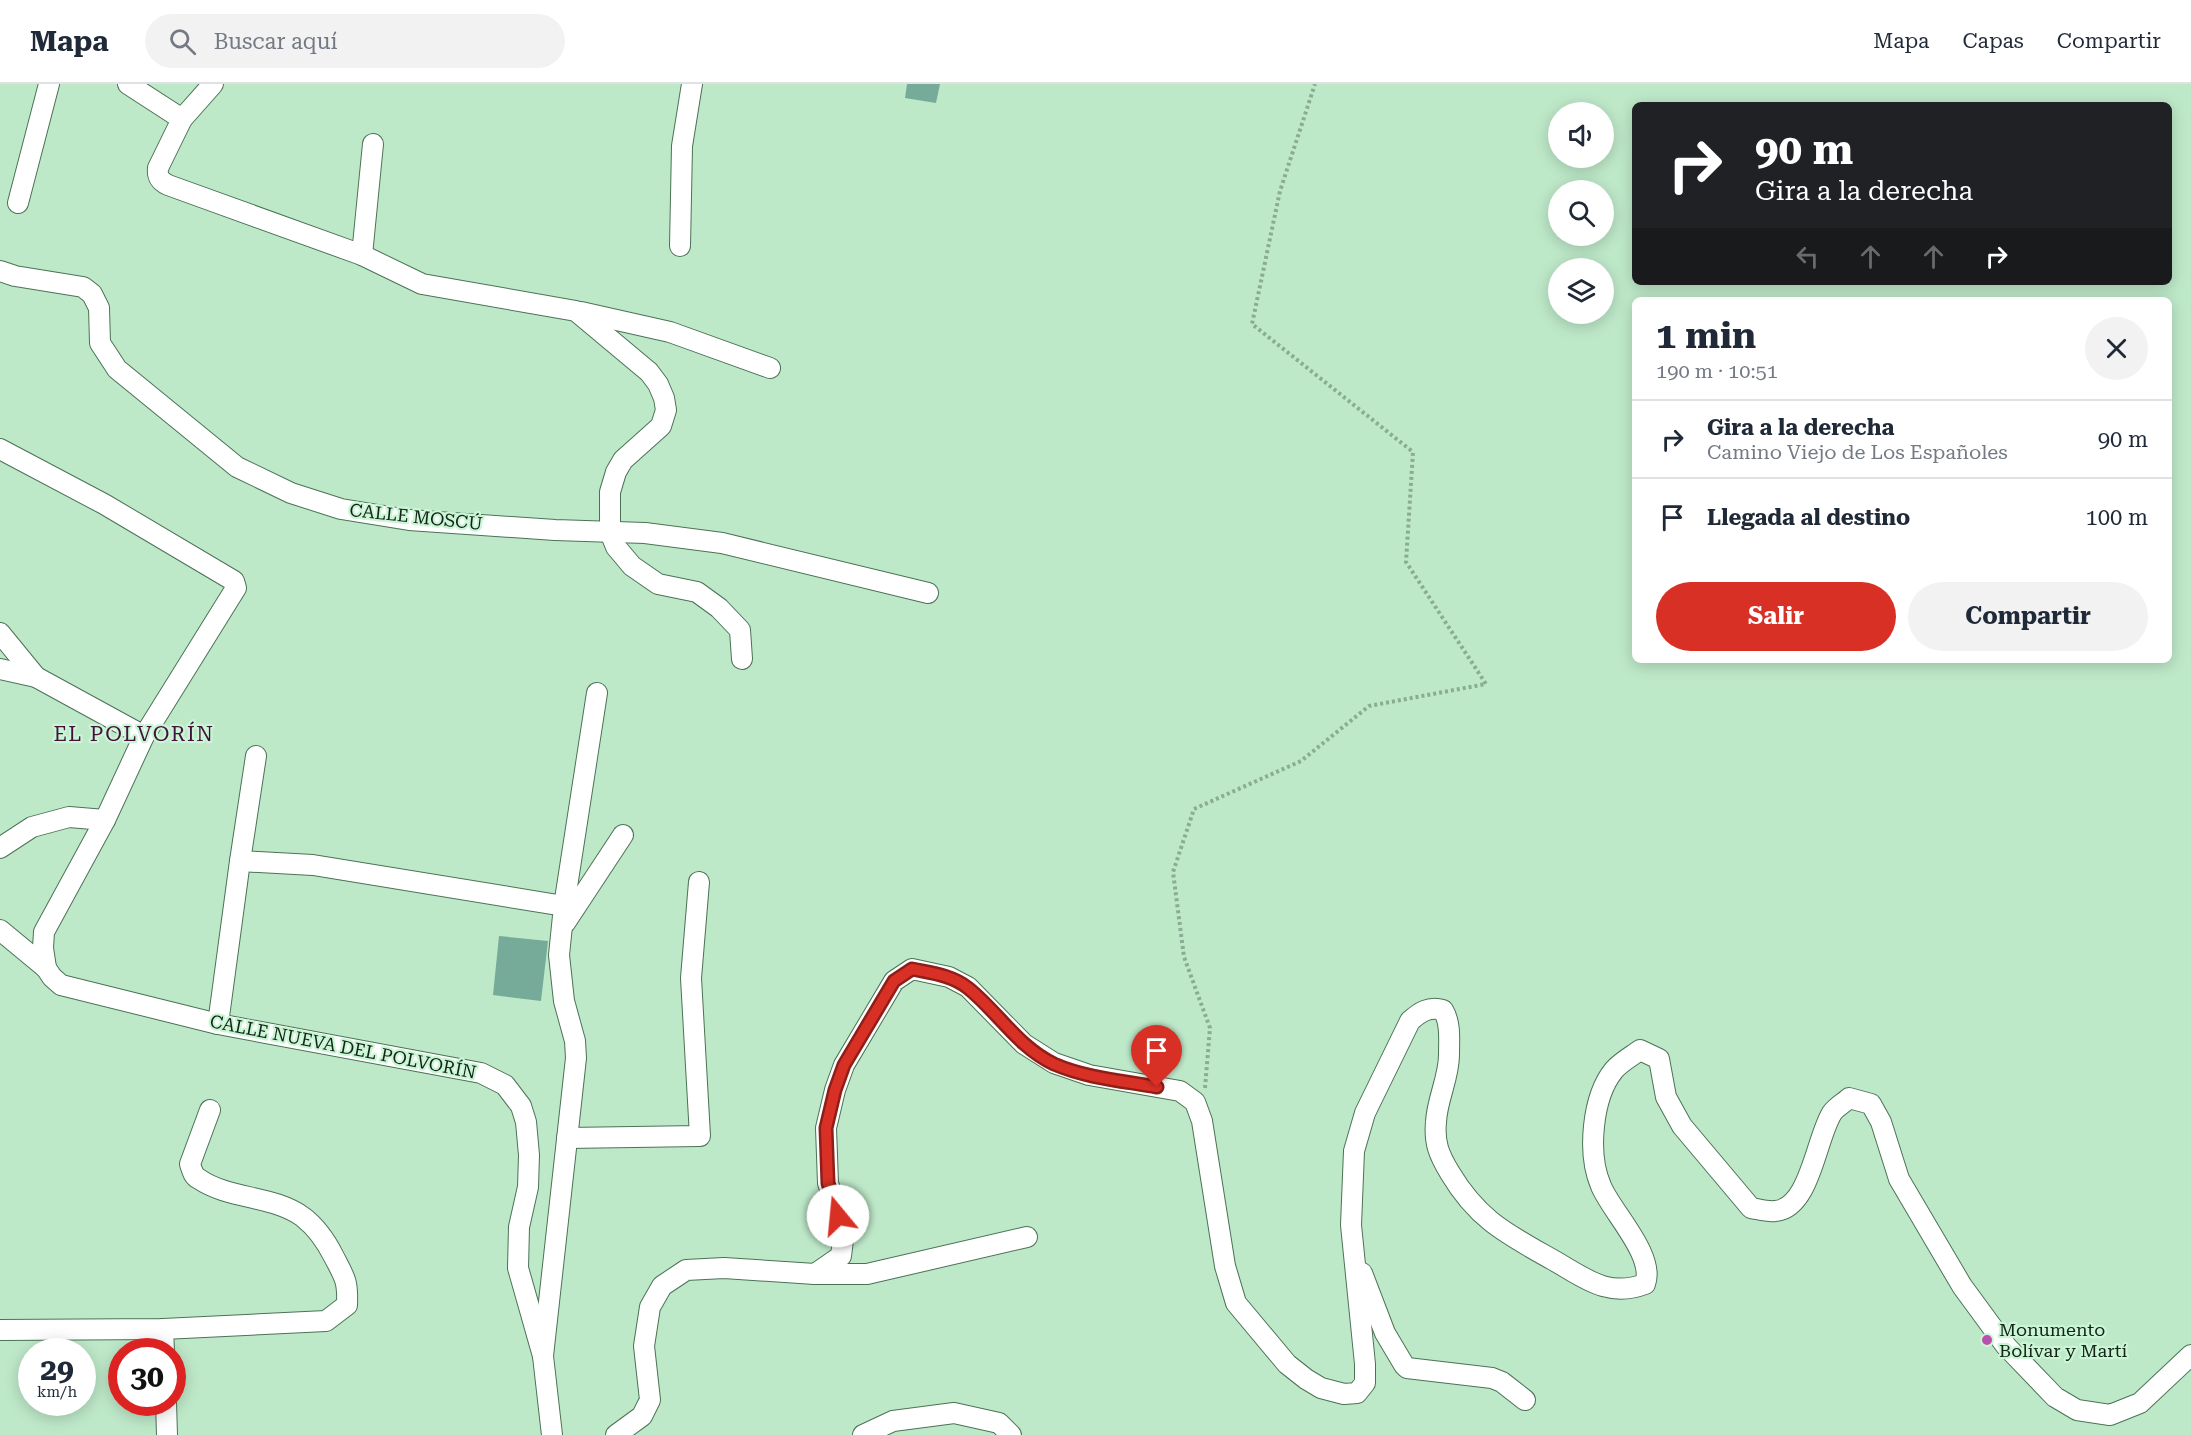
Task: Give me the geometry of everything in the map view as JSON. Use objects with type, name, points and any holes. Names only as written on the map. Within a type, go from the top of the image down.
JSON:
[{"type":"street","points":[[18,203],[49,84]]},
{"type":"street","points":[[128,84],[182,119]]},
{"type":"street","points":[[213,84],[182,119],[158,168],[157,175],[161,181],[362,255],[422,284],[576,310],[670,332],[770,368]]},
{"type":"street","points":[[680,246],[682,146],[692,84]]},
{"type":"street","points":[[362,255],[373,144]]},
{"type":"street","name":"CALLE MOSCÚ","points":[[0,272],[84,287],[92,294],[99,308],[100,343],[117,369],[237,467],[291,493],[341,509],[409,520],[555,530],[645,533],[722,543],[928,593]]},
{"type":"street","points":[[576,310],[650,372],[661,391],[666,410],[661,426],[623,460],[616,472],[610,492],[610,532],[616,547],[632,566],[658,585],[698,592],[719,608],[740,630],[742,659]]},
{"type":"street","points":[[0,449],[104,504],[234,581],[236,588],[144,736],[105,820],[44,932],[43,948],[46,968]]},
{"type":"street","points":[[0,633],[36,677]]},
{"type":"street","points":[[0,669],[36,677],[144,736]]},
{"type":"street","points":[[543,1356],[576,1058],[575,1041],[564,1001],[559,955],[564,906],[597,693]]},
{"type":"street","points":[[219,1024],[256,756]]},
{"type":"street","points":[[0,848],[32,827],[69,817],[105,820]]},
{"type":"street","points":[[562,927],[623,835]]},
{"type":"street","points":[[240,861],[313,865],[564,906]]},
{"type":"street","points":[[567,1137],[700,1136],[692,978],[699,882]]},
{"type":"street","name":"CALLE NUEVA DEL POLVORÍN","points":[[0,930],[46,968],[61,985],[219,1024],[481,1073],[506,1085],[521,1106],[526,1122],[529,1155],[528,1187],[519,1227],[518,1268],[543,1356],[552,1435]]},
{"type":"street","points":[[814,1274],[841,1256],[844,1233],[828,1183],[826,1128],[835,1090],[844,1065],[894,981],[912,969],[949,977],[968,987],[1024,1044],[1054,1064],[1089,1075],[1180,1091],[1195,1102],[1202,1121],[1225,1266],[1236,1302],[1287,1364],[1321,1388],[1344,1394],[1357,1393],[1365,1383],[1351,1225],[1354,1151],[1365,1113],[1410,1021],[1421,1011],[1436,1008],[1443,1010],[1448,1018],[1449,1066],[1436,1119],[1438,1153],[1464,1196],[1492,1224],[1604,1288],[1631,1290],[1646,1284],[1649,1276],[1629,1230],[1601,1186],[1594,1162],[1594,1119],[1604,1086],[1615,1069],[1640,1050],[1659,1059],[1665,1097],[1682,1126],[1751,1208],[1776,1212],[1794,1202],[1808,1179],[1822,1132],[1833,1111],[1850,1098],[1871,1104],[1881,1122],[1899,1179],[1962,1286],[2006,1346],[2055,1397],[2077,1410],[2110,1415],[2140,1403],[2191,1354]]},
{"type":"street","points":[[0,1330],[163,1329],[326,1321],[346,1305],[348,1285],[327,1243],[303,1217],[277,1205],[224,1190],[198,1179],[193,1172],[190,1164],[210,1110]]},
{"type":"street","points":[[616,1435],[642,1416],[650,1400],[644,1346],[650,1307],[662,1286],[686,1270],[724,1268],[814,1274],[867,1274],[1027,1237]]},
{"type":"street","points":[[1354,1254],[1385,1333],[1400,1361],[1407,1368],[1492,1378],[1502,1382],[1526,1400]]},
{"type":"street","points":[[163,1329],[163,1338]]},
{"type":"street","points":[[863,1435],[893,1421],[954,1413],[999,1423],[1011,1435]]},
{"type":"street","points":[[166,1416],[167,1435]]},
{"type":"path","points":[[1202,1121],[1210,1028],[1184,957],[1173,872],[1194,809],[1301,760],[1369,706],[1486,684],[1406,562],[1413,452],[1252,324],[1280,191],[1315,84]]},
{"type":"building","points":[[907,84],[940,84],[936,103],[905,98]]},
{"type":"building","points":[[499,936],[548,941],[541,1001],[493,995]]},
{"type":"place","name":"Monumento Bolívar y Martí","points":[[1987,1340]]},
{"type":"district","name":"EL POLVORÍN","points":[[134,734]]},
{"type":"route","points":[[838,1216],[828,1183],[826,1128],[835,1090],[844,1065],[894,981],[912,969],[949,977],[968,987],[1024,1044],[1054,1064],[1089,1075],[1157,1087]]}]
